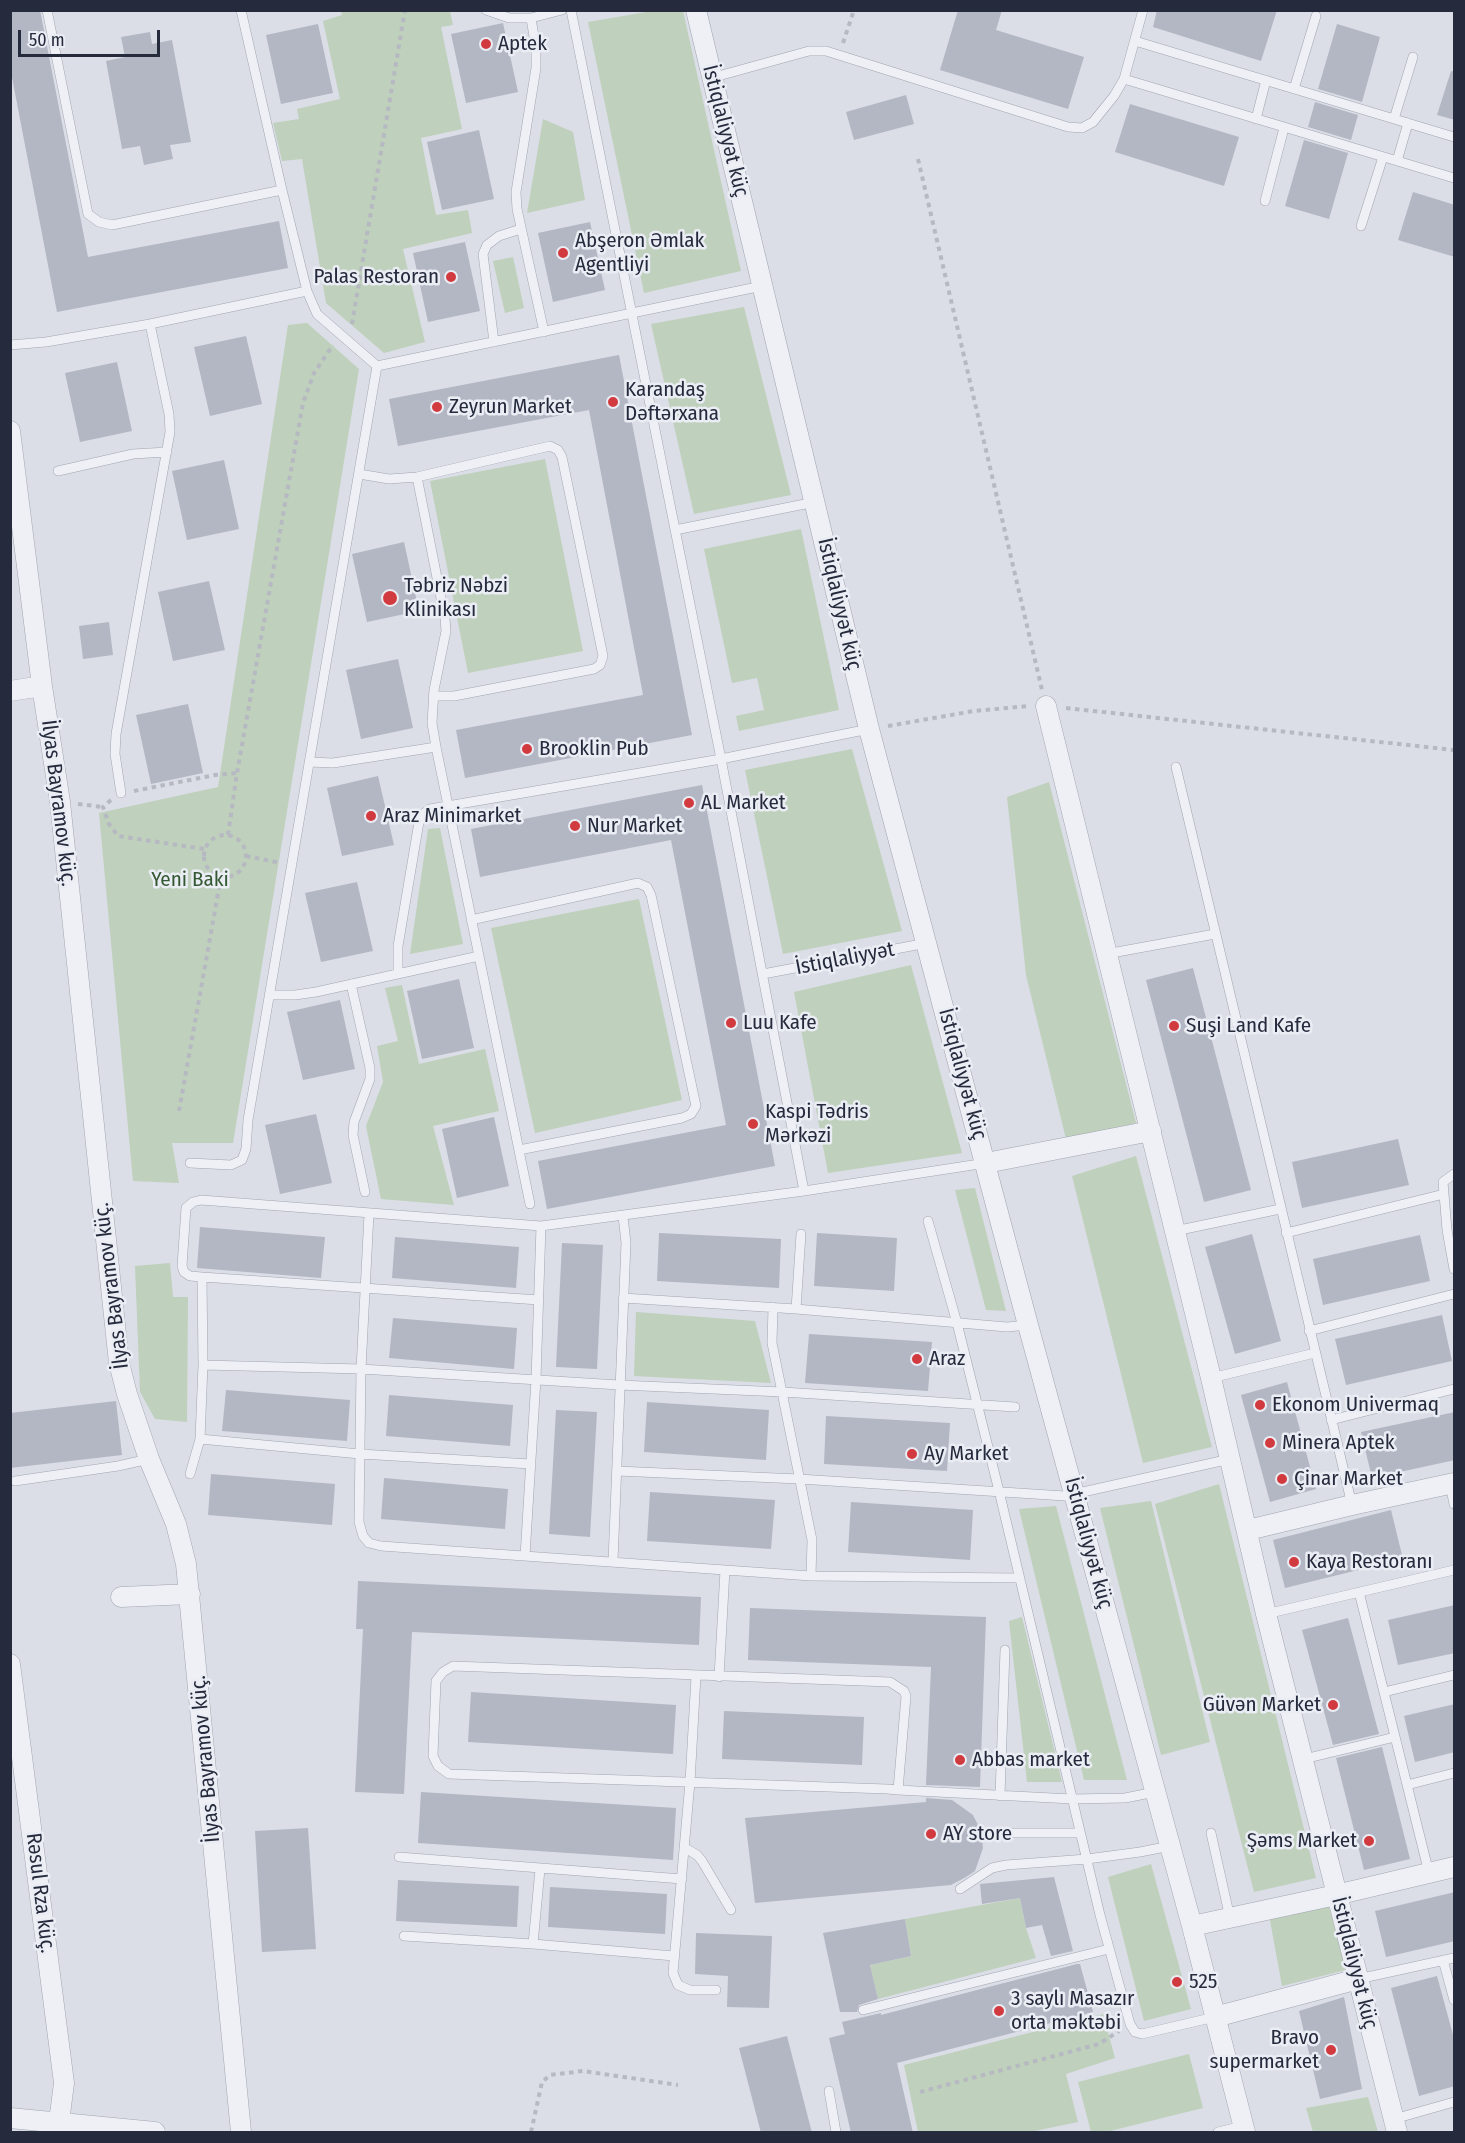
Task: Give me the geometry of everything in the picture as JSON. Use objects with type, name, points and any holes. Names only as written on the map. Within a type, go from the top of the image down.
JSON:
[{"type":"street","name":"İstiqlaliyyət küç","points":[[696,10],[869,729],[1192,1926],[1244,2129]]},
{"type":"street","name":"İlyas Bayramov küç.","points":[[10,431],[42,686],[60,802],[119,1363],[149,1459],[183,1546],[190,1594],[241,2133]]},
{"type":"street","points":[[10,691],[42,686]]},
{"type":"street","name":"İstiqlaliyyət küç","points":[[1046,706],[1176,1231],[1266,1614],[1395,2126]]},
{"type":"street","points":[[986,1163],[1151,1131]]},
{"type":"street","points":[[1248,1530],[1352,1504],[1452,1484]]},
{"type":"street","points":[[121,1597],[190,1594]]},
{"type":"street","name":"Rəsul Rza küç.","points":[[10,1664],[64,2083],[59,2122]]},
{"type":"street","points":[[1192,1926],[1455,1867]]},
{"type":"street","points":[[1215,2017],[1358,1979]]},
{"type":"street","points":[[10,2118],[155,2133]]},
{"type":"lane","points":[[47,10],[88,214],[99,222],[112,225],[282,190]]},
{"type":"lane","points":[[241,10],[307,291],[317,314],[377,366]]},
{"type":"lane","points":[[486,10],[509,18],[531,18],[562,10]]},
{"type":"lane","points":[[571,10],[722,759],[804,1191]]},
{"type":"lane","points":[[711,78],[809,51],[826,51],[1068,127],[1082,128],[1093,122],[1114,96],[1124,79],[1143,10]]},
{"type":"lane","points":[[1294,89],[1316,16]]},
{"type":"lane","points":[[531,18],[536,49],[536,68],[516,192],[517,209],[544,332]]},
{"type":"lane","points":[[1135,41],[1455,137]]},
{"type":"lane","points":[[1394,119],[1413,57]]},
{"type":"lane","points":[[1124,79],[1455,178]]},
{"type":"lane","points":[[1256,119],[1266,80]]},
{"type":"lane","points":[[1397,161],[1408,123]]},
{"type":"lane","points":[[1265,201],[1284,128]]},
{"type":"lane","points":[[1360,226],[1383,157]]},
{"type":"lane","points":[[494,342],[483,254],[487,245],[500,236],[521,229]]},
{"type":"lane","points":[[377,366],[762,286]]},
{"type":"lane","points":[[10,345],[46,342],[150,324],[307,291]]},
{"type":"lane","points":[[121,793],[115,754],[116,734],[170,432],[169,414],[150,324]]},
{"type":"lane","points":[[190,1163],[231,1165],[242,1160],[246,1149],[248,1120],[377,366]]},
{"type":"lane","points":[[359,474],[389,479],[417,477],[550,446],[558,450],[562,458],[603,656],[600,665],[594,669],[454,696],[433,696]]},
{"type":"lane","points":[[58,471],[133,454],[167,452]]},
{"type":"lane","points":[[417,477],[446,631],[433,696],[432,723],[435,747],[530,1204]]},
{"type":"lane","points":[[675,530],[815,502]]},
{"type":"lane","points":[[398,974],[399,946],[419,822],[423,814],[430,809],[722,759],[869,729]]},
{"type":"lane","points":[[309,762],[333,763],[435,747]]},
{"type":"lane","points":[[1176,767],[1352,1504]]},
{"type":"lane","points":[[471,920],[638,883],[647,887],[651,895],[696,1106],[691,1114],[682,1118],[519,1150]]},
{"type":"lane","points":[[1106,954],[1215,934]]},
{"type":"lane","name":"İstiqlaliyyət","points":[[763,974],[927,943]]},
{"type":"lane","points":[[269,995],[295,995],[479,956]]},
{"type":"lane","points":[[351,984],[370,1068],[370,1079],[354,1122],[353,1135],[365,1192]]},
{"type":"lane","points":[[538,1300],[365,1290],[190,1276],[184,1272],[182,1266],[186,1208],[193,1202],[201,1200],[541,1226],[804,1191],[986,1163]]},
{"type":"lane","points":[[1455,1174],[1443,1182],[1455,1269]]},
{"type":"lane","points":[[1286,1233],[1444,1194]]},
{"type":"lane","points":[[1176,1231],[1280,1209]]},
{"type":"lane","points":[[369,1214],[361,1369],[359,1522],[363,1536],[369,1543],[381,1546],[811,1576],[1018,1578]]},
{"type":"lane","points":[[613,1561],[626,1243],[623,1216]]},
{"type":"lane","points":[[928,1221],[957,1323],[1080,1833],[1130,2024],[1135,2032],[1142,2034],[1215,2017]]},
{"type":"lane","points":[[525,1556],[536,1379],[541,1226]]},
{"type":"lane","points":[[795,1308],[801,1234]]},
{"type":"lane","points":[[190,1474],[200,1439],[203,1365],[202,1277]]},
{"type":"lane","points":[[1309,1331],[1455,1294]]},
{"type":"lane","points":[[622,1298],[795,1308],[1007,1327],[1028,1325]]},
{"type":"lane","points":[[773,1307],[772,1343],[812,1540],[811,1576]]},
{"type":"lane","points":[[1211,1378],[1315,1353]]},
{"type":"lane","points":[[203,1365],[361,1369],[1015,1407]]},
{"type":"lane","points":[[1331,1420],[1455,1389]]},
{"type":"lane","points":[[200,1439],[360,1454],[531,1464]]},
{"type":"lane","points":[[15,1481],[118,1466],[149,1459]]},
{"type":"lane","points":[[617,1471],[799,1479],[1051,1496],[1074,1495],[1230,1459]]},
{"type":"lane","points":[[1452,1484],[1455,1504]]},
{"type":"lane","points":[[719,1677],[725,1570]]},
{"type":"lane","points":[[1266,1614],[1455,1570]]},
{"type":"lane","points":[[1359,1592],[1429,1873]]},
{"type":"lane","points":[[1000,1796],[1005,1650]]},
{"type":"lane","points":[[898,1790],[906,1702],[903,1691],[890,1682],[453,1665],[436,1681],[433,1756],[438,1766],[449,1774],[898,1790],[1072,1799],[1125,1798],[1155,1792]]},
{"type":"lane","points":[[1384,1692],[1455,1675]]},
{"type":"lane","points":[[696,1676],[690,1782],[672,1973],[678,1985],[690,1990],[716,1990]]},
{"type":"lane","points":[[1304,1759],[1395,1737]]},
{"type":"lane","points":[[1407,1785],[1455,1773]]},
{"type":"lane","points":[[1004,1833],[1080,1833]]},
{"type":"lane","points":[[1211,1833],[1230,1918]]},
{"type":"lane","points":[[960,1889],[992,1868],[1087,1859],[1170,1846]]},
{"type":"lane","points":[[684,1848],[702,1861],[731,1910]]},
{"type":"lane","points":[[399,1857],[682,1879]]},
{"type":"lane","points":[[533,1944],[540,1869]]},
{"type":"lane","points":[[404,1936],[674,1956]]},
{"type":"lane","points":[[863,2010],[1109,1949]]},
{"type":"lane","points":[[1358,1979],[1455,1958]]},
{"type":"lane","points":[[1443,1960],[1455,2000]]},
{"type":"lane","points":[[829,2091],[836,2133]]},
{"type":"lane","points":[[1395,2126],[1455,2102]]},
{"type":"lane","points":[[1218,2133],[1244,2129]]},
{"type":"path","points":[[352,324],[405,10]]},
{"type":"path","points":[[839,56],[854,10]]},
{"type":"path","points":[[918,159],[1046,706]]},
{"type":"path","points":[[228,835],[303,404],[314,373],[333,345]]},
{"type":"path","points":[[869,729],[974,711],[1020,706],[1046,706],[1455,750]]},
{"type":"path","points":[[204,849],[118,836],[109,824],[103,807],[121,793],[237,773]]},
{"type":"path","points":[[228,835],[240,841],[246,856],[240,871],[228,877],[221,877],[209,871],[203,859],[204,849],[215,837],[228,835]]},
{"type":"path","points":[[246,856],[293,865]]},
{"type":"path","points":[[179,1111],[221,877]]},
{"type":"path","points":[[920,2092],[1099,2044],[1130,2024]]},
{"type":"path","points":[[531,2133],[542,2082],[550,2075],[583,2071],[678,2085]]},
{"type":"green space","points":[[341,11],[450,11],[453,25],[441,27],[462,129],[421,138],[436,215],[468,210],[472,233],[403,249],[425,342],[384,353],[326,303],[302,159],[282,161],[273,123],[299,119],[297,109],[340,99],[323,21],[342,15]]},
{"type":"green space","points":[[652,11],[683,11],[741,271],[644,293],[588,22]]},
{"type":"green space","points":[[543,119],[573,132],[585,200],[527,213]]},
{"type":"green space","points":[[513,257],[524,308],[505,313],[493,261]]},
{"type":"green space","points":[[744,307],[791,495],[694,514],[651,324]]},
{"type":"green space","name":"Yeni Baki","points":[[307,323],[359,369],[233,1143],[172,1143],[179,1183],[133,1181],[99,813],[218,787],[288,325]]},
{"type":"green space","points":[[545,459],[583,651],[468,673],[430,481]]},
{"type":"green space","points":[[801,529],[839,710],[739,731],[736,716],[764,710],[757,678],[732,683],[704,549]]},
{"type":"green space","points":[[852,749],[902,931],[783,954],[745,770]]},
{"type":"green space","points":[[1049,782],[1136,1123],[1066,1139],[1026,975],[1007,797]]},
{"type":"green space","points":[[440,828],[463,944],[410,954],[428,829]]},
{"type":"green space","points":[[639,899],[682,1100],[535,1133],[491,928]]},
{"type":"green space","points":[[911,965],[962,1153],[828,1173],[794,992]]},
{"type":"green space","points":[[402,985],[419,1064],[485,1049],[499,1111],[433,1126],[454,1205],[381,1199],[366,1126],[383,1082],[377,1046],[398,1041],[385,988]]},
{"type":"green space","points":[[1136,1156],[1212,1447],[1143,1463],[1072,1176]]},
{"type":"green space","points":[[975,1188],[1006,1311],[986,1310],[955,1190]]},
{"type":"green space","points":[[170,1263],[173,1297],[188,1297],[187,1422],[155,1419],[140,1392],[135,1266]]},
{"type":"green space","points":[[636,1312],[755,1321],[771,1383],[634,1376]]},
{"type":"green space","points":[[1219,1484],[1316,1878],[1254,1892],[1155,1504]]},
{"type":"green space","points":[[1151,1501],[1210,1742],[1161,1755],[1100,1508]]},
{"type":"green space","points":[[1056,1506],[1127,1780],[1084,1780],[1019,1509]]},
{"type":"green space","points":[[1022,1617],[1062,1782],[1027,1782],[1009,1621]]},
{"type":"green space","points":[[1151,1864],[1191,2009],[1144,2021],[1108,1877]]},
{"type":"green space","points":[[1020,1898],[1026,1928],[1036,1958],[878,1999],[870,1965],[911,1956],[905,1919]]},
{"type":"green space","points":[[1328,1903],[1346,1970],[1282,1986],[1269,1915]]},
{"type":"green space","points":[[1103,2014],[1115,2058],[1066,2074],[1078,2122],[1030,2132],[918,2132],[904,2065]]},
{"type":"green space","points":[[1189,2054],[1203,2108],[1106,2132],[1091,2132],[1078,2082]]},
{"type":"green space","points":[[1368,2097],[1378,2132],[1313,2132],[1306,2108]]},
{"type":"building","points":[[10,10],[40,10],[88,257],[279,221],[288,268],[57,312],[10,67]]},
{"type":"building","points":[[958,10],[1002,10],[996,30],[1084,57],[1068,109],[940,70]]},
{"type":"building","points":[[1157,10],[1277,10],[1261,61],[1153,27]]},
{"type":"building","points":[[503,23],[518,92],[466,103],[451,34]]},
{"type":"building","points":[[318,24],[333,93],[281,104],[266,35]]},
{"type":"building","points":[[1337,24],[1380,37],[1362,102],[1318,89]]},
{"type":"building","points":[[150,32],[152,44],[172,40],[191,142],[170,145],[173,159],[144,165],[140,146],[122,149],[106,61],[125,57],[121,37]]},
{"type":"building","points":[[1451,71],[1455,72],[1455,120],[1437,115]]},
{"type":"building","points":[[906,95],[914,124],[854,140],[846,112]]},
{"type":"building","points":[[1315,102],[1358,115],[1351,140],[1308,127]]},
{"type":"building","points":[[1130,104],[1239,137],[1224,186],[1115,152]]},
{"type":"building","points":[[479,130],[494,199],[442,210],[427,142]]},
{"type":"building","points":[[1304,140],[1348,153],[1329,219],[1285,206]]},
{"type":"building","points":[[1413,192],[1455,205],[1455,257],[1398,240]]},
{"type":"building","points":[[590,222],[605,290],[553,302],[538,233]]},
{"type":"building","points":[[465,242],[480,311],[428,322],[413,253]]},
{"type":"building","points":[[246,336],[262,404],[210,416],[194,347]]},
{"type":"building","points":[[619,355],[692,735],[465,778],[456,730],[643,695],[589,410],[398,446],[389,399]]},
{"type":"building","points":[[117,362],[132,431],[80,442],[65,373]]},
{"type":"building","points":[[224,460],[239,529],[187,540],[172,471]]},
{"type":"building","points":[[404,542],[419,611],[367,622],[352,554]]},
{"type":"building","points":[[209,581],[225,650],[173,661],[158,592]]},
{"type":"building","points":[[109,622],[113,655],[83,659],[79,626]]},
{"type":"building","points":[[398,659],[413,728],[361,739],[346,670]]},
{"type":"building","points":[[188,704],[203,773],[151,784],[136,715]]},
{"type":"building","points":[[378,776],[394,845],[342,856],[327,788]]},
{"type":"building","points":[[702,785],[775,1166],[547,1209],[538,1161],[726,1125],[671,840],[480,877],[471,829]]},
{"type":"building","points":[[357,882],[373,951],[321,962],[305,893]]},
{"type":"building","points":[[1193,968],[1251,1190],[1204,1202],[1146,980]]},
{"type":"building","points":[[459,979],[474,1048],[422,1059],[407,991]]},
{"type":"building","points":[[340,1000],[355,1069],[303,1080],[287,1012]]},
{"type":"building","points":[[316,1114],[332,1183],[280,1194],[265,1125]]},
{"type":"building","points":[[494,1117],[509,1186],[457,1198],[442,1129]]},
{"type":"building","points":[[1398,1139],[1409,1185],[1302,1208],[1292,1162]]},
{"type":"building","points":[[200,1227],[325,1237],[321,1278],[197,1268]]},
{"type":"building","points":[[659,1233],[781,1239],[779,1288],[657,1281]]},
{"type":"building","points":[[817,1233],[897,1238],[894,1291],[814,1286]]},
{"type":"building","points":[[1252,1234],[1281,1341],[1235,1354],[1205,1247]]},
{"type":"building","points":[[1420,1235],[1430,1281],[1323,1305],[1313,1259]]},
{"type":"building","points":[[395,1237],[519,1247],[516,1288],[392,1278]]},
{"type":"building","points":[[562,1243],[603,1245],[597,1369],[556,1367]]},
{"type":"building","points":[[1442,1315],[1452,1361],[1346,1385],[1335,1339]]},
{"type":"building","points":[[393,1318],[517,1328],[514,1369],[389,1358]]},
{"type":"building","points":[[809,1334],[932,1342],[928,1391],[805,1383]]},
{"type":"building","points":[[1287,1382],[1316,1489],[1270,1502],[1241,1395]]},
{"type":"building","points":[[226,1390],[350,1400],[347,1441],[222,1431]]},
{"type":"building","points":[[389,1395],[513,1405],[510,1446],[386,1436]]},
{"type":"building","points":[[116,1401],[122,1455],[10,1468],[10,1413]]},
{"type":"building","points":[[647,1402],[769,1410],[766,1460],[644,1452]]},
{"type":"building","points":[[556,1410],[597,1412],[590,1537],[549,1534]]},
{"type":"building","points":[[1455,1412],[1455,1460],[1372,1478],[1361,1432]]},
{"type":"building","points":[[826,1416],[950,1423],[947,1471],[824,1464]]},
{"type":"building","points":[[211,1474],[335,1484],[332,1525],[208,1515]]},
{"type":"building","points":[[384,1478],[508,1489],[505,1529],[381,1519]]},
{"type":"building","points":[[650,1492],[775,1500],[771,1549],[647,1541]]},
{"type":"building","points":[[851,1502],[973,1510],[970,1560],[848,1552]]},
{"type":"building","points":[[1391,1510],[1403,1559],[1285,1588],[1273,1540]]},
{"type":"building","points":[[358,1581],[701,1597],[699,1645],[412,1632],[404,1794],[355,1792],[363,1629],[356,1629]]},
{"type":"building","points":[[1455,1605],[1455,1653],[1398,1665],[1388,1620]]},
{"type":"building","points":[[750,1608],[986,1617],[980,1787],[926,1785],[931,1667],[748,1660]]},
{"type":"building","points":[[1348,1618],[1379,1734],[1333,1745],[1302,1630]]},
{"type":"building","points":[[471,1692],[676,1705],[673,1754],[468,1742]]},
{"type":"building","points":[[1455,1704],[1455,1752],[1415,1762],[1404,1716]]},
{"type":"building","points":[[724,1711],[864,1717],[862,1765],[722,1759]]},
{"type":"building","points":[[1382,1747],[1410,1859],[1364,1870],[1336,1758]]},
{"type":"building","points":[[421,1792],[676,1808],[673,1860],[418,1843]]},
{"type":"building","points":[[926,1798],[952,1800],[973,1815],[981,1831],[983,1848],[975,1871],[966,1877],[951,1885],[755,1903],[745,1818],[926,1802]]},
{"type":"building","points":[[308,1828],[316,1949],[262,1952],[255,1831]]},
{"type":"building","points":[[1054,1877],[1073,1951],[1051,1956],[1042,1925],[1026,1928],[1020,1898],[982,1904],[980,1884]]},
{"type":"building","points":[[398,1880],[519,1886],[517,1927],[396,1921]]},
{"type":"building","points":[[550,1887],[667,1894],[665,1934],[548,1927]]},
{"type":"building","points":[[1455,1892],[1455,1941],[1386,1957],[1375,1911]]},
{"type":"building","points":[[905,1919],[911,1956],[870,1965],[878,1999],[859,2005],[857,2012],[840,2012],[823,1933]]},
{"type":"building","points":[[696,1933],[772,1936],[769,2008],[727,2007],[728,1976],[695,1974]]},
{"type":"building","points":[[1080,1964],[1093,2012],[897,2063],[913,2133],[851,2133],[829,2038],[845,2034],[842,2022],[881,2013],[881,2015]]},
{"type":"building","points":[[1437,1976],[1455,2042],[1455,2086],[1419,2096],[1391,1988]]},
{"type":"building","name":"Bravo supermarket","points":[[1344,1997],[1362,2089],[1320,2099],[1299,2011]]},
{"type":"building","points":[[787,2036],[812,2133],[761,2133],[739,2048]]},
{"type":"place","name":"Aptek","points":[[486,44]]},
{"type":"place","name":"Abşeron Əmlak Agentliyi","points":[[563,253]]},
{"type":"place","name":"Palas Restoran","points":[[451,277]]},
{"type":"place","name":"Karandaş Dəftərxana","points":[[613,402]]},
{"type":"place","name":"Zeyrun Market","points":[[437,407]]},
{"type":"place","name":"Təbriz Nəbzi Klinikası","points":[[390,598]]},
{"type":"place","name":"Brooklin Pub","points":[[527,749]]},
{"type":"place","name":"AL Market","points":[[689,803]]},
{"type":"place","name":"Araz Minimarket","points":[[371,816]]},
{"type":"place","name":"Nur Market","points":[[575,826]]},
{"type":"place","name":"Luu Kafe","points":[[731,1023]]},
{"type":"place","name":"Suşi Land Kafe","points":[[1174,1026]]},
{"type":"place","name":"Kaspi Tədris Mərkəzi","points":[[753,1124]]},
{"type":"place","name":"Araz","points":[[917,1359]]},
{"type":"place","name":"Ekonom Univermaq","points":[[1260,1405]]},
{"type":"place","name":"Minera Aptek","points":[[1270,1443]]},
{"type":"place","name":"Ay Market","points":[[912,1454]]},
{"type":"place","name":"Çinar Market","points":[[1282,1479]]},
{"type":"place","name":"Kaya Restoranı","points":[[1294,1562]]},
{"type":"place","name":"Güvən Market","points":[[1333,1705]]},
{"type":"place","name":"Abbas market","points":[[960,1760]]},
{"type":"place","name":"AY store","points":[[931,1834]]},
{"type":"place","name":"Şəms Market","points":[[1369,1841]]},
{"type":"place","name":"525","points":[[1177,1982]]},
{"type":"place","name":"3 saylı Masazır orta məktəbi","points":[[999,2011]]},
{"type":"place","name":"Bravo supermarket","points":[[1331,2050]]}]
